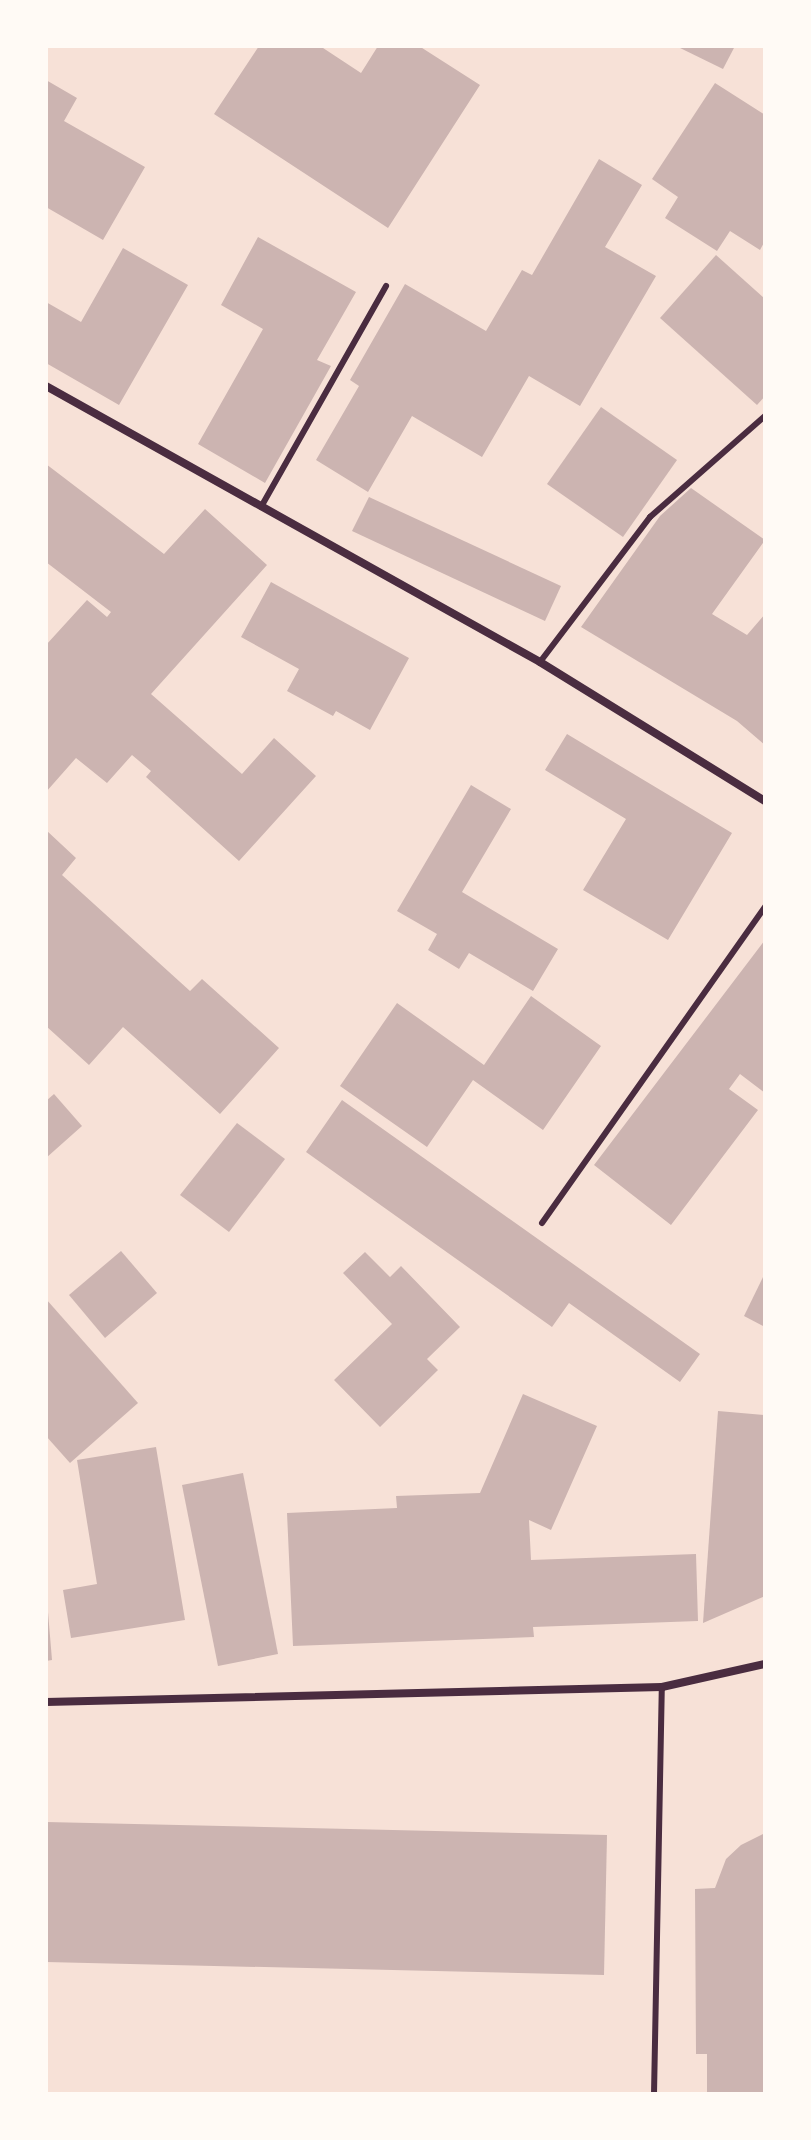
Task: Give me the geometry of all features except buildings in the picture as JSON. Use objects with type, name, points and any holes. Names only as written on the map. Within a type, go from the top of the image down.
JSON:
[{"type":"street","points":[[46,386],[540,662],[765,801]]},
{"type":"street","points":[[46,1702],[662,1687],[765,1664]]},
{"type":"lane","points":[[261,507],[386,286]]},
{"type":"lane","points":[[540,662],[650,517],[765,416]]},
{"type":"lane","points":[[542,1223],[765,907]]},
{"type":"lane","points":[[654,2094],[662,1687]]}]
